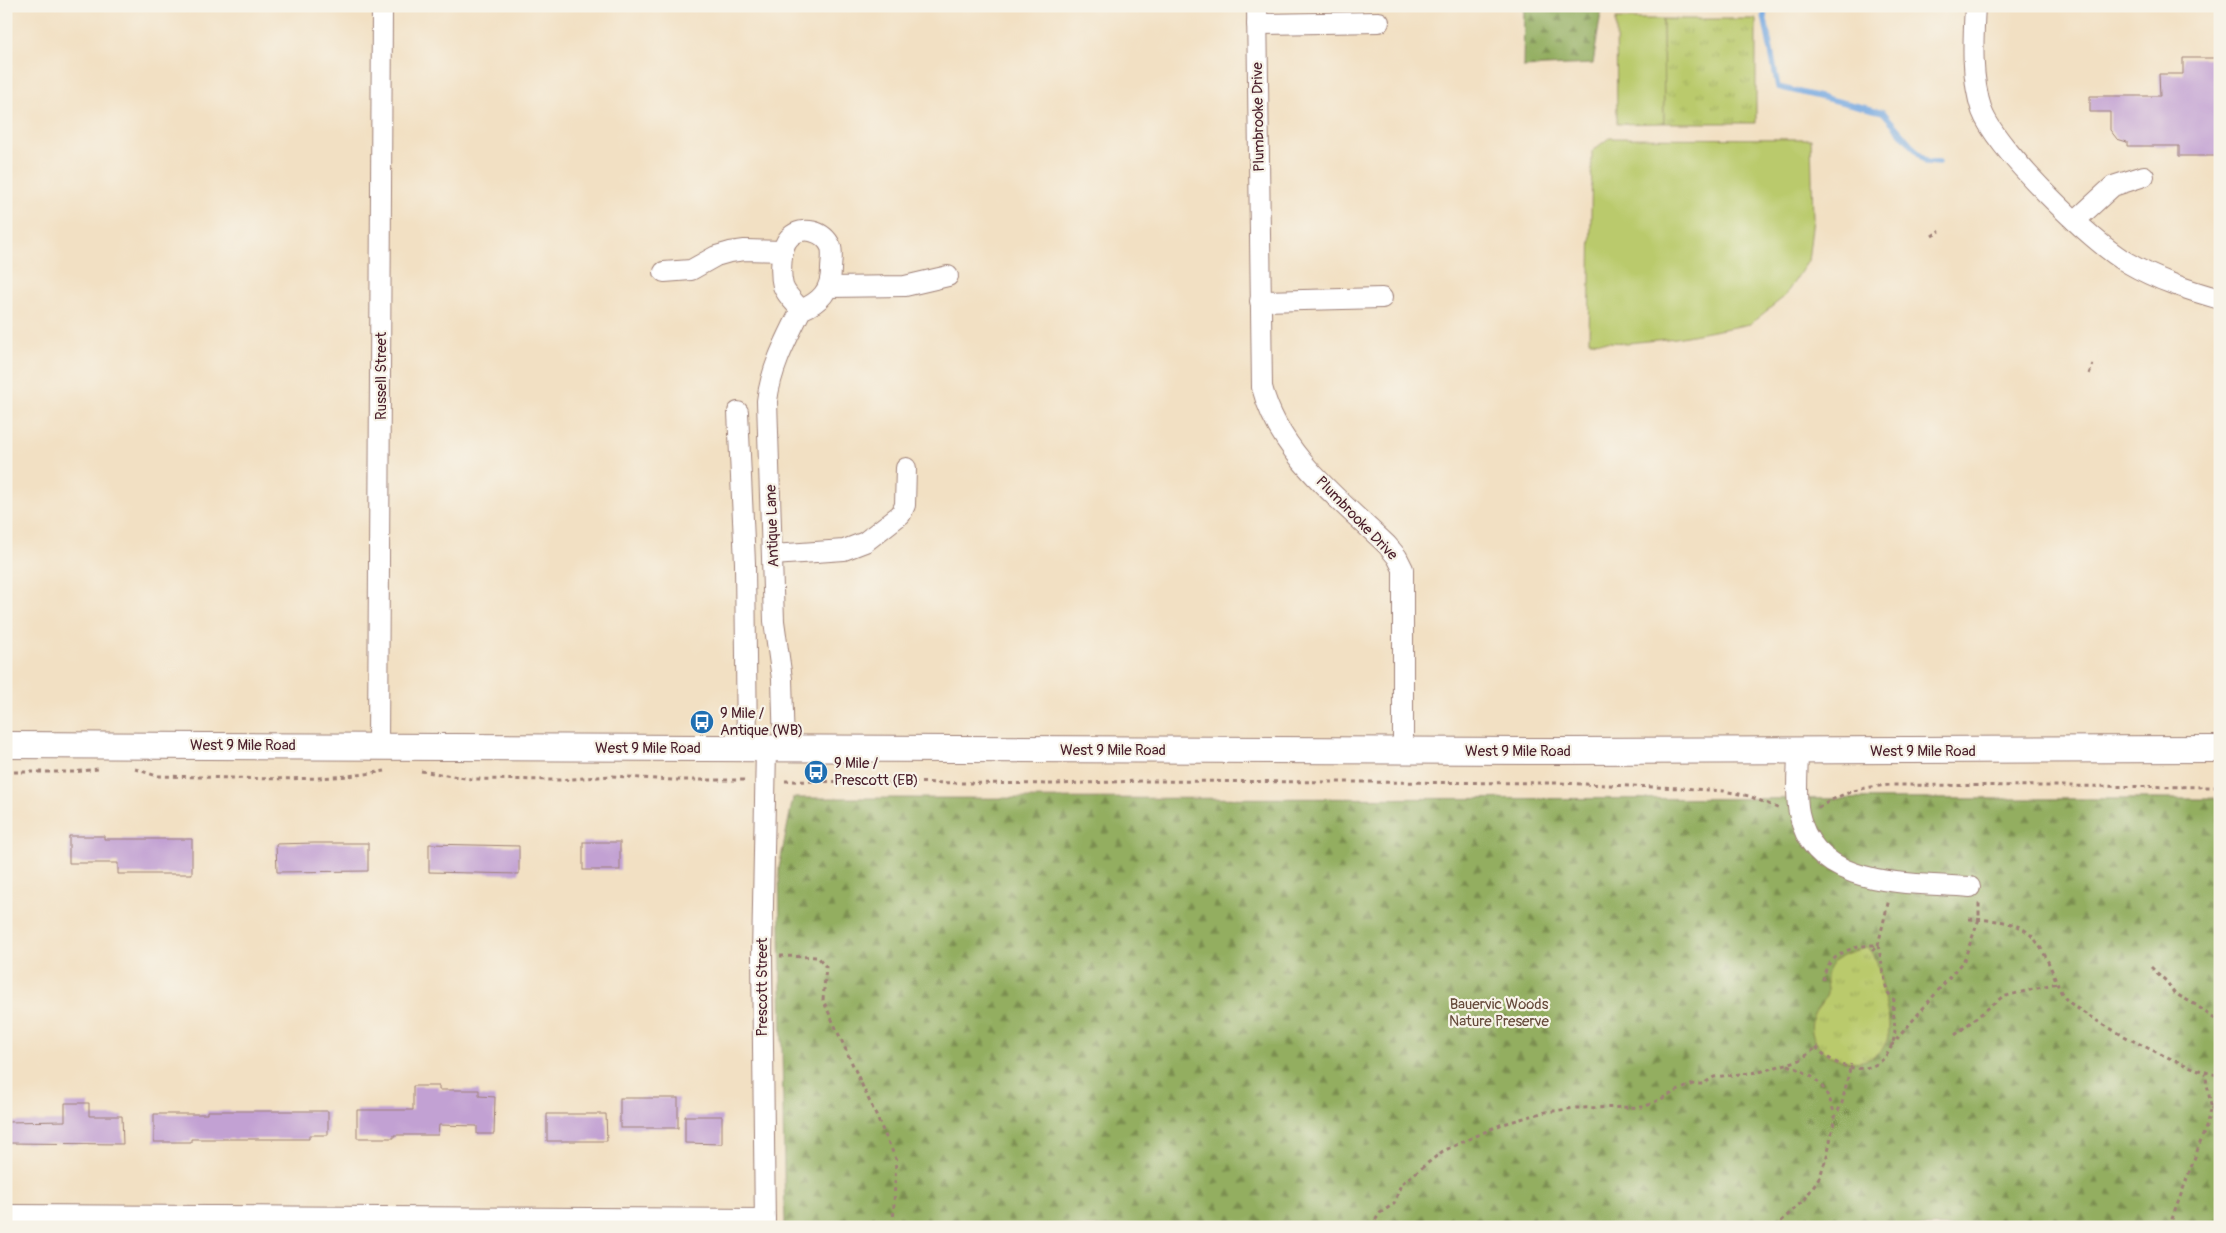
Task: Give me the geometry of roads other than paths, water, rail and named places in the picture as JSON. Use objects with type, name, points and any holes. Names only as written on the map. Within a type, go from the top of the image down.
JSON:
[{"type":"main road","name":"West 9 Mile Road","points":[[6,745],[1798,752],[2220,749]]},
{"type":"street","name":"Russell Street","points":[[378,746],[382,6]]},
{"type":"street","points":[[1975,6],[1974,77],[1983,114],[1999,140],[2075,221],[2090,235],[2126,262],[2172,284],[2220,299]]},
{"type":"street","name":"Plumbrooke Drive","points":[[1379,22],[1257,15],[1262,387],[1274,421],[1293,451],[1387,545],[1397,557],[1403,569],[1404,751]]},
{"type":"street","points":[[2075,221],[2113,186],[2144,176]]},
{"type":"street","points":[[811,230],[824,237],[831,248],[830,287],[815,304],[801,310],[788,295],[783,286],[783,251],[788,238],[797,232],[811,230]]},
{"type":"street","points":[[664,272],[691,270],[716,256],[730,252],[745,250],[783,251]]},
{"type":"street","points":[[830,287],[905,286],[948,276]]},
{"type":"street","points":[[1260,301],[1382,298]]},
{"type":"street","name":"Antique Lane","points":[[766,748],[782,679],[774,621],[768,401],[770,382],[783,346],[801,310]]},
{"type":"street","points":[[738,412],[745,572],[766,748]]},
{"type":"street","points":[[773,555],[844,550],[866,542],[901,514],[905,505],[906,468]]},
{"type":"street","name":"Prescott Street","points":[[765,1223],[762,956],[766,748]]},
{"type":"street","points":[[1798,752],[1798,812],[1805,833],[1822,857],[1843,869],[1872,879],[1970,887]]},
{"type":"street","points":[[6,1215],[765,1223]]},
{"type":"waterway","points":[[1767,6],[1764,15],[1778,87],[1883,112],[1926,162],[1939,163]]},
{"type":"place","name":"9 Mile / Antique (WB)","points":[[702,722]]},
{"type":"place","name":"9 Mile / Prescott (EB)","points":[[816,772]]},
{"type":"park label","name":"Bauervic Woods Nature Preserve","points":[[1499,1012]]}]
